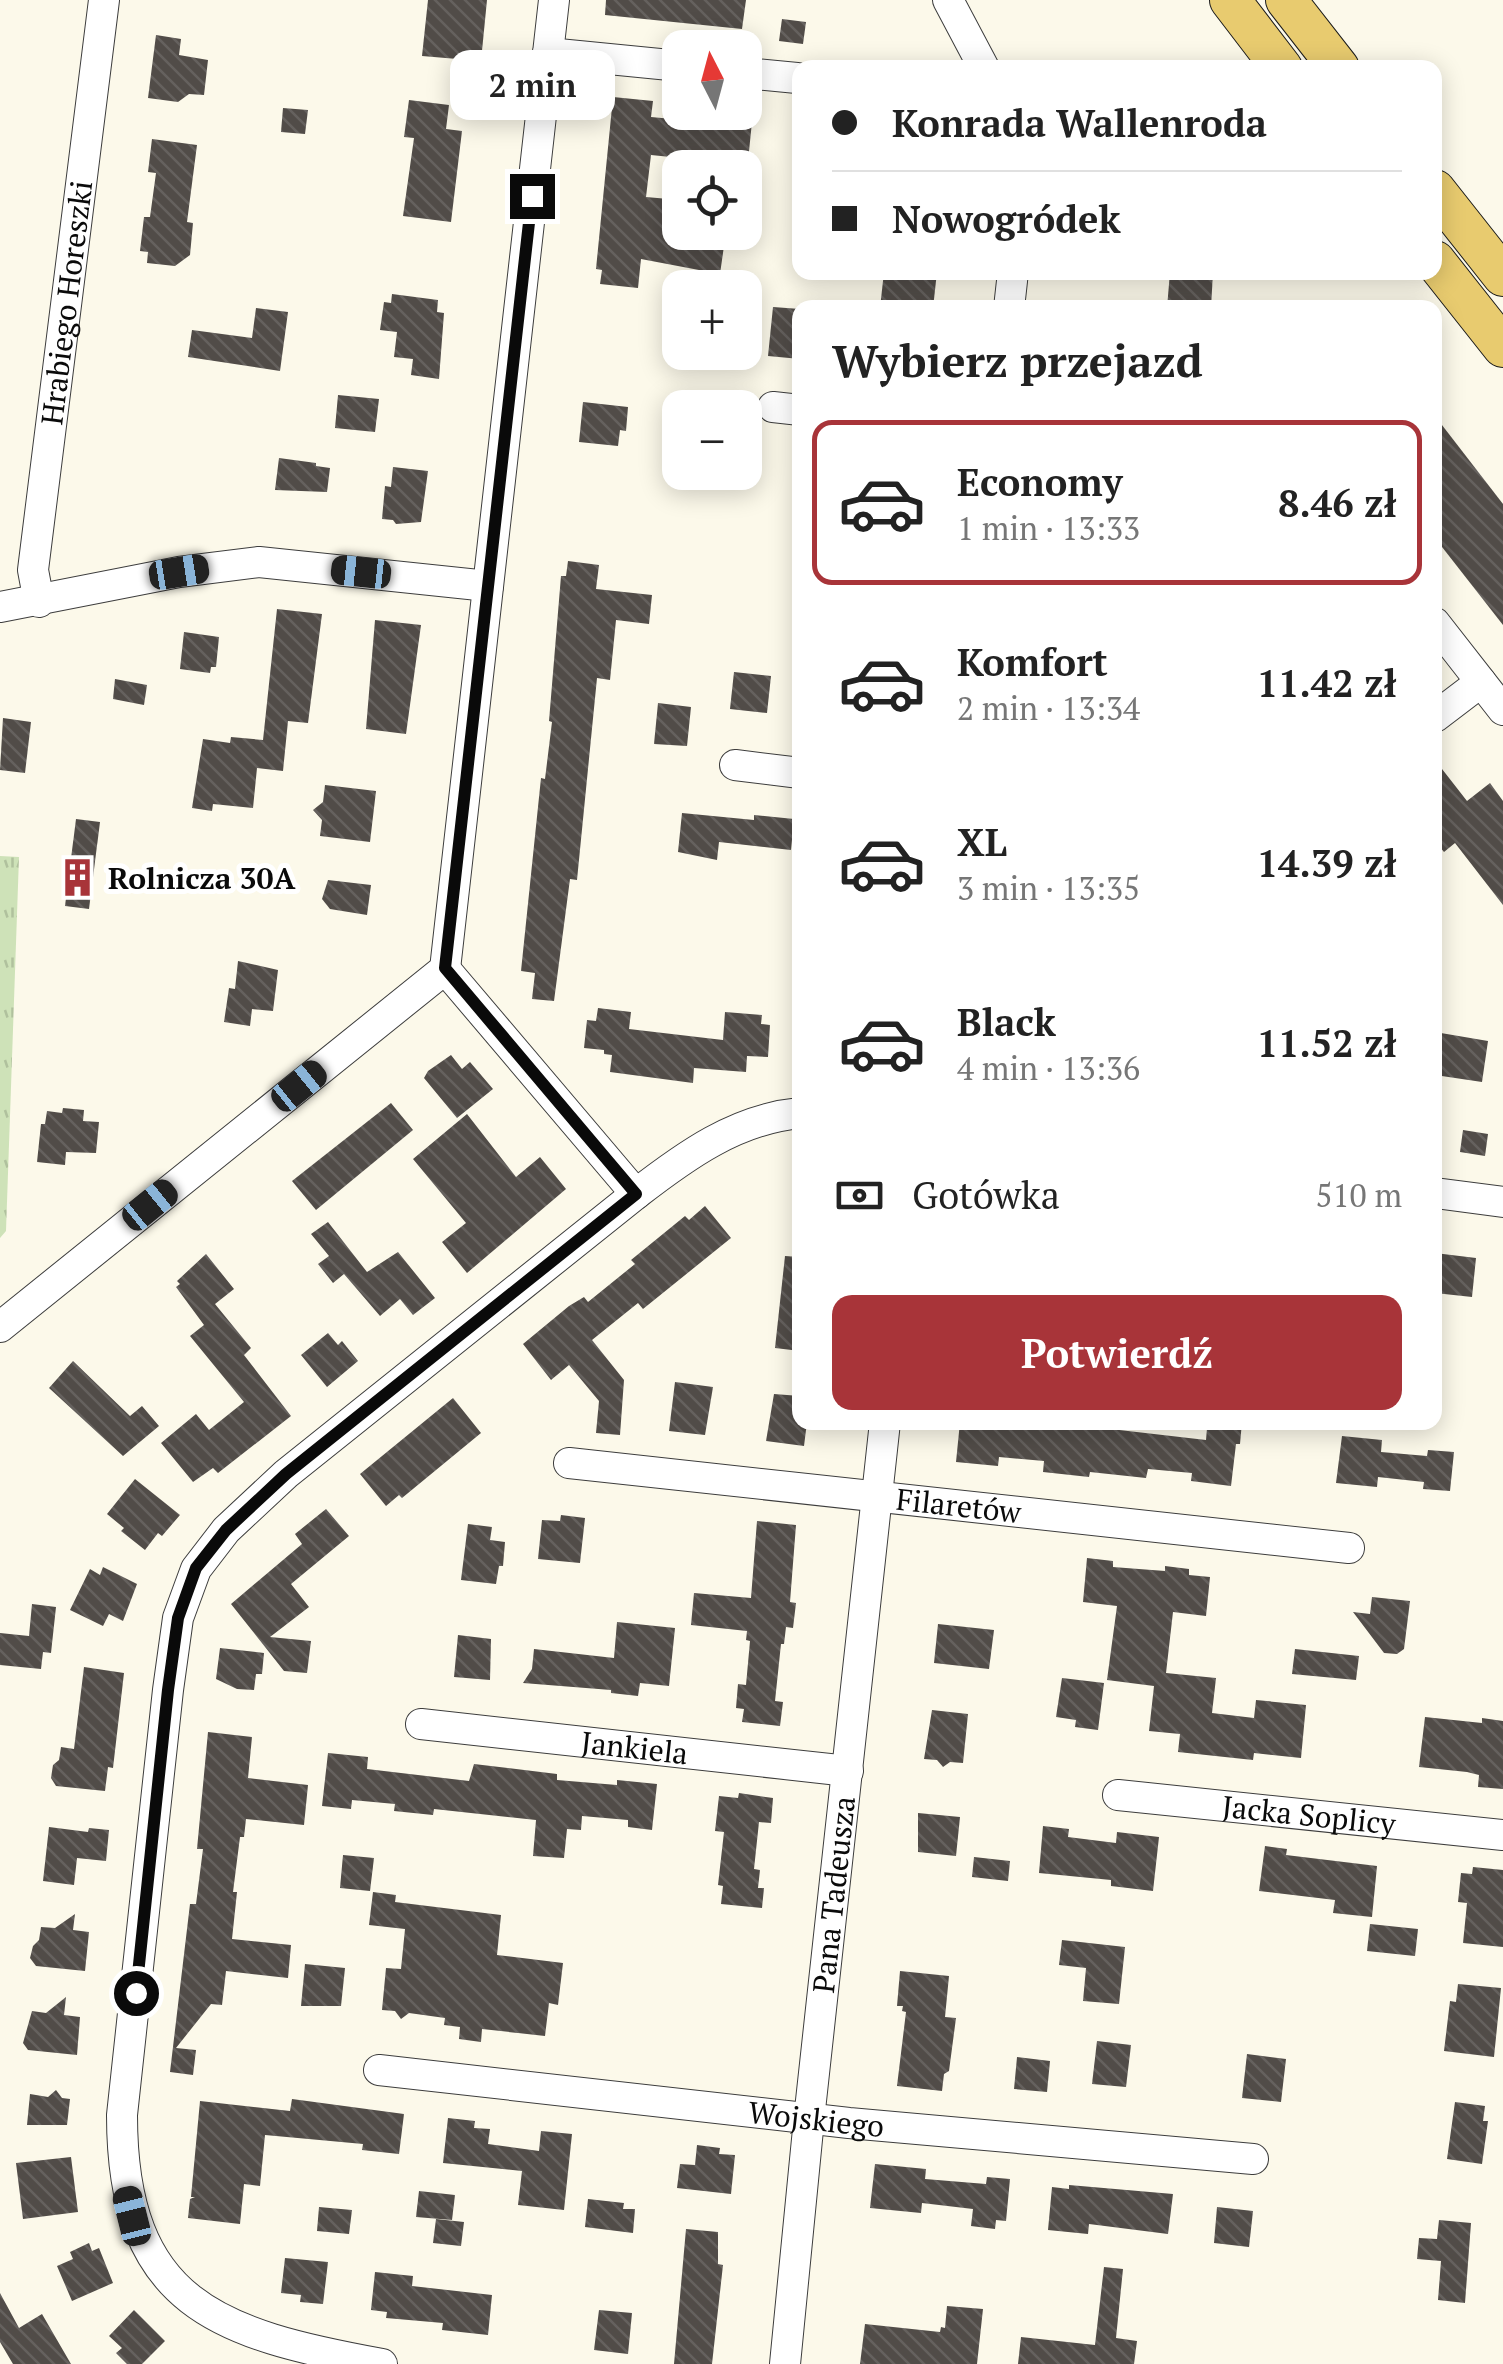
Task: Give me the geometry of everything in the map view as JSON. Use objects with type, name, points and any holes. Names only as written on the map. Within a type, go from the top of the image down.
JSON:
[{"type":"main road","points":[[1230,0],[1276,60]]},
{"type":"main road","points":[[1286,0],[1333,60]]},
{"type":"main road","points":[[1442,199],[1503,276]]},
{"type":"main road","points":[[1442,270],[1503,347]]},
{"type":"street","name":"Hrabiego Horeszki","points":[[39,602],[33,570],[35,551],[104,0]]},
{"type":"street","points":[[0,1327],[445,968],[554,0]]},
{"type":"street","points":[[948,0],[980,60]]},
{"type":"street","points":[[548,53],[662,64]]},
{"type":"street","points":[[762,74],[792,77]]},
{"type":"street","points":[[0,607],[179,572],[258,562],[488,586]]},
{"type":"street","points":[[1442,633],[1503,710]]},
{"type":"street","points":[[1442,712],[1481,682]]},
{"type":"street","points":[[736,765],[792,772]]},
{"type":"street","points":[[445,968],[636,1194]]},
{"type":"street","points":[[382,2364],[256,2335],[209,2311],[166,2276],[132,2216],[122,2155],[122,2114],[178,1618],[196,1568],[226,1530],[286,1474],[636,1194],[715,1139],[764,1118],[792,1114]]},
{"type":"street","points":[[1442,1194],[1503,1202]]},
{"type":"street","name":"Pana Tadeusza","points":[[785,2364],[884,1430]]},
{"type":"street","name":"Filaretów","points":[[569,1463],[1349,1548]]},
{"type":"street","name":"Jankiela","points":[[421,1724],[848,1771]]},
{"type":"street","name":"Jacka Soplicy","points":[[1118,1795],[1503,1835]]},
{"type":"street","name":"Wojskiego","points":[[378,2070],[808,2119],[1253,2160]]},
{"type":"green space","points":[[0,856],[19,857],[6,1231],[0,1238]]},
{"type":"building","points":[[428,0],[487,0],[481,61],[422,56]]},
{"type":"building","points":[[606,0],[746,0],[742,29],[605,15]]},
{"type":"building","points":[[782,19],[806,22],[803,44],[779,41]]},
{"type":"building","points":[[156,35],[181,39],[179,55],[208,60],[204,95],[189,94],[178,102],[148,98]]},
{"type":"building","points":[[613,97],[653,101],[651,117],[662,118],[662,130],[751,130],[749,150],[662,150],[662,156],[651,155],[646,197],[662,198],[662,250],[723,250],[721,270],[641,259],[638,288],[600,284],[602,270],[596,269]]},
{"type":"building","points":[[409,100],[449,105],[446,129],[462,131],[451,222],[403,216],[414,138],[404,137]]},
{"type":"building","points":[[283,108],[308,110],[305,134],[281,132]]},
{"type":"building","points":[[152,139],[197,145],[187,222],[193,223],[190,255],[175,266],[147,263],[148,252],[140,251],[156,173],[148,172]]},
{"type":"building","points":[[883,280],[936,280],[934,300],[881,300]]},
{"type":"building","points":[[1169,280],[1213,280],[1211,300],[1168,300]]},
{"type":"building","points":[[392,294],[438,300],[437,312],[444,313],[439,379],[411,375],[413,359],[394,357],[397,332],[380,330],[384,302],[391,303]]},
{"type":"building","points":[[773,307],[792,308],[792,358],[768,356]]},
{"type":"building","points":[[256,308],[288,312],[280,371],[188,357],[192,330],[252,338]]},
{"type":"building","points":[[338,395],[379,399],[375,432],[335,428]]},
{"type":"building","points":[[583,402],[628,407],[626,431],[620,430],[618,446],[579,442]]},
{"type":"building","points":[[1442,425],[1503,504],[1503,625],[1442,547]]},
{"type":"building","points":[[279,458],[330,468],[327,492],[275,490]]},
{"type":"building","points":[[393,467],[428,471],[421,522],[396,524],[382,519],[385,486],[391,487]]},
{"type":"building","points":[[568,561],[599,565],[596,589],[652,595],[649,624],[616,620],[610,680],[597,678],[577,880],[570,879],[554,1001],[532,999],[535,973],[521,971],[541,778],[545,779],[552,722],[549,721],[561,576],[566,576]]},
{"type":"building","points":[[277,609],[322,614],[308,723],[288,721],[283,771],[257,768],[253,808],[213,804],[212,811],[192,808],[203,739],[230,743],[231,737],[263,740]]},
{"type":"building","points":[[375,620],[421,625],[406,734],[366,729]]},
{"type":"building","points":[[184,632],[219,637],[216,667],[211,667],[210,673],[180,669]]},
{"type":"building","points":[[734,672],[771,676],[767,713],[730,709]]},
{"type":"building","points":[[115,679],[147,685],[144,705],[113,699]]},
{"type":"building","points":[[658,703],[691,707],[687,746],[654,744]]},
{"type":"building","points":[[3,718],[31,722],[25,773],[0,770]]},
{"type":"building","points":[[1442,769],[1467,801],[1490,783],[1503,801],[1503,905],[1455,843],[1444,852]]},
{"type":"building","points":[[325,785],[376,791],[370,842],[320,836],[322,820],[313,810],[323,802]]},
{"type":"building","points":[[682,813],[754,820],[754,815],[792,819],[791,850],[719,842],[717,860],[678,852]]},
{"type":"building","name":"Rolnicza 30A","points":[[76,819],[100,822],[89,909],[65,906]]},
{"type":"building","points":[[328,880],[371,885],[367,915],[330,909],[322,899]]},
{"type":"building","points":[[238,961],[278,970],[273,1011],[252,1009],[250,1026],[224,1022],[229,988],[235,989]]},
{"type":"building","points":[[598,1008],[631,1012],[629,1029],[723,1040],[725,1012],[762,1015],[761,1024],[770,1025],[768,1057],[747,1056],[746,1072],[694,1068],[693,1083],[610,1072],[612,1055],[584,1048],[587,1020],[596,1021]]},
{"type":"building","points":[[1442,1033],[1488,1041],[1482,1082],[1442,1076]]},
{"type":"building","points":[[451,1055],[462,1069],[470,1062],[493,1089],[457,1118],[424,1078]]},
{"type":"building","points":[[391,1103],[413,1130],[316,1210],[292,1181]]},
{"type":"building","points":[[63,1108],[84,1110],[83,1121],[99,1122],[96,1153],[66,1152],[65,1165],[37,1162],[41,1124],[45,1124],[47,1111],[62,1113]]},
{"type":"building","points":[[467,1114],[516,1177],[540,1157],[566,1189],[467,1273],[442,1242],[466,1223],[413,1159]]},
{"type":"building","points":[[1463,1130],[1488,1134],[1485,1156],[1460,1152]]},
{"type":"building","points":[[705,1206],[731,1238],[643,1309],[638,1303],[592,1340],[624,1380],[620,1435],[596,1433],[599,1401],[569,1365],[551,1380],[523,1344],[569,1306],[584,1297],[588,1302],[635,1264],[631,1260],[685,1216],[689,1220]]},
{"type":"building","points":[[328,1222],[367,1272],[398,1252],[435,1298],[413,1315],[400,1299],[380,1316],[344,1274],[333,1283],[318,1264],[329,1256],[311,1234]]},
{"type":"building","points":[[206,1254],[234,1289],[215,1304],[251,1348],[244,1355],[291,1416],[218,1473],[213,1468],[193,1482],[161,1443],[196,1414],[209,1430],[244,1402],[190,1336],[204,1325],[176,1287],[180,1284],[177,1281]]},
{"type":"building","points":[[1442,1254],[1476,1258],[1472,1297],[1442,1294]]},
{"type":"building","points":[[785,1256],[792,1256],[792,1350],[775,1348]]},
{"type":"building","points":[[328,1333],[338,1345],[342,1341],[358,1361],[327,1387],[301,1355]]},
{"type":"building","points":[[73,1361],[130,1416],[142,1406],[159,1426],[123,1456],[49,1388]]},
{"type":"building","points":[[675,1382],[713,1387],[705,1435],[669,1431]]},
{"type":"building","points":[[774,1394],[792,1395],[792,1430],[806,1430],[804,1446],[766,1441]]},
{"type":"building","points":[[453,1398],[481,1433],[402,1498],[399,1495],[386,1506],[360,1474]]},
{"type":"building","points":[[959,1430],[1119,1430],[1206,1440],[1207,1430],[1241,1430],[1231,1486],[1191,1481],[1192,1473],[1148,1469],[1146,1478],[1090,1472],[1089,1477],[1043,1472],[1044,1461],[999,1457],[998,1466],[956,1462]]},
{"type":"building","points":[[1342,1436],[1382,1440],[1381,1452],[1427,1456],[1428,1450],[1454,1452],[1450,1491],[1423,1489],[1424,1482],[1378,1477],[1377,1487],[1336,1483]]},
{"type":"building","points":[[135,1479],[180,1515],[145,1550],[107,1514]]},
{"type":"building","points":[[326,1509],[349,1536],[291,1584],[309,1607],[270,1637],[311,1641],[307,1673],[284,1671],[231,1604],[302,1544],[295,1534]]},
{"type":"building","points":[[561,1515],[585,1518],[580,1563],[538,1559],[542,1520],[560,1521]]},
{"type":"building","points":[[757,1521],[796,1525],[790,1602],[796,1603],[793,1628],[786,1627],[781,1644],[775,1701],[783,1702],[780,1726],[742,1722],[744,1709],[736,1708],[738,1684],[746,1685],[750,1641],[746,1640],[747,1631],[691,1625],[694,1593],[751,1598]]},
{"type":"building","points":[[468,1524],[492,1527],[490,1540],[505,1542],[503,1566],[499,1566],[496,1584],[461,1580]]},
{"type":"building","points":[[1087,1558],[1113,1561],[1113,1567],[1165,1571],[1165,1566],[1189,1569],[1189,1575],[1210,1577],[1206,1616],[1173,1612],[1166,1673],[1216,1678],[1212,1713],[1254,1718],[1256,1700],[1306,1705],[1301,1758],[1254,1753],[1253,1760],[1178,1752],[1180,1734],[1149,1731],[1154,1686],[1107,1680],[1117,1606],[1083,1602]]},
{"type":"building","points":[[103,1567],[137,1584],[123,1621],[109,1614],[103,1626],[70,1610],[90,1569],[100,1575]]},
{"type":"building","points":[[1372,1597],[1410,1601],[1404,1649],[1397,1654],[1384,1653],[1353,1612],[1370,1614]]},
{"type":"building","points":[[32,1604],[56,1607],[51,1653],[43,1652],[41,1669],[0,1665],[0,1633],[29,1636]]},
{"type":"building","points":[[617,1622],[675,1628],[669,1686],[640,1683],[638,1696],[523,1683],[532,1669],[534,1649],[614,1658]]},
{"type":"building","points":[[938,1624],[994,1630],[989,1669],[934,1663]]},
{"type":"building","points":[[458,1635],[491,1639],[490,1680],[454,1677]]},
{"type":"building","points":[[220,1648],[264,1653],[262,1674],[256,1674],[254,1690],[237,1689],[216,1679]]},
{"type":"building","points":[[1295,1649],[1359,1656],[1356,1680],[1292,1674]]},
{"type":"building","points":[[84,1667],[124,1673],[113,1768],[108,1767],[105,1791],[56,1786],[51,1778],[61,1747],[74,1749]]},
{"type":"building","points":[[1062,1678],[1104,1683],[1098,1730],[1075,1727],[1076,1720],[1056,1717]]},
{"type":"building","points":[[932,1710],[968,1714],[963,1763],[950,1762],[943,1767],[937,1760],[924,1759]]},
{"type":"building","points":[[1425,1717],[1482,1723],[1482,1718],[1503,1721],[1503,1789],[1478,1787],[1479,1775],[1419,1767]]},
{"type":"building","points":[[208,1732],[252,1737],[248,1778],[308,1785],[304,1825],[246,1819],[233,1892],[237,1892],[232,1939],[291,1945],[288,1978],[226,1971],[222,2005],[211,2004],[176,2048],[196,2050],[193,2075],[170,2072],[190,1904],[196,1904],[203,1849],[197,1849]]},
{"type":"building","points":[[328,1753],[368,1757],[367,1769],[469,1781],[474,1764],[557,1774],[557,1780],[657,1784],[652,1830],[628,1827],[628,1820],[582,1816],[581,1830],[567,1829],[564,1858],[533,1856],[536,1820],[434,1809],[433,1815],[394,1811],[395,1804],[352,1800],[351,1809],[322,1806]]},
{"type":"building","points":[[739,1793],[773,1798],[771,1823],[759,1822],[754,1869],[760,1870],[758,1888],[764,1888],[762,1908],[721,1904],[723,1886],[718,1885],[724,1832],[715,1831],[719,1796],[738,1798]]},
{"type":"building","points":[[918,1813],[960,1817],[956,1856],[918,1852]]},
{"type":"building","points":[[1043,1826],[1069,1829],[1068,1837],[1116,1843],[1117,1832],[1159,1837],[1153,1891],[1111,1886],[1111,1880],[1039,1873]]},
{"type":"building","points":[[49,1827],[88,1832],[89,1828],[109,1830],[106,1861],[77,1858],[74,1885],[43,1881]]},
{"type":"building","points":[[1265,1846],[1287,1849],[1286,1855],[1377,1866],[1372,1917],[1333,1913],[1335,1900],[1259,1891]]},
{"type":"building","points":[[343,1855],[374,1858],[370,1891],[340,1888]]},
{"type":"building","points":[[974,1857],[1010,1861],[1008,1881],[972,1877]]},
{"type":"building","points":[[1473,1867],[1503,1870],[1503,1947],[1463,1943],[1467,1903],[1458,1902],[1461,1873],[1472,1874]]},
{"type":"building","points":[[373,1892],[396,1895],[395,1902],[501,1915],[497,1955],[563,1963],[558,2005],[549,2003],[545,2036],[482,2029],[481,2042],[459,2039],[460,2027],[444,2025],[445,2018],[409,2013],[401,2019],[395,2011],[382,2010],[386,1968],[401,1969],[405,1929],[369,1925]]},
{"type":"building","points":[[75,1914],[73,1930],[89,1932],[85,1971],[36,1966],[30,1958],[41,1927],[55,1928]]},
{"type":"building","points":[[1370,1924],[1418,1929],[1415,1956],[1367,1951]]},
{"type":"building","points":[[1062,1940],[1125,1947],[1119,2004],[1083,2001],[1086,1968],[1059,1965]]},
{"type":"building","points":[[305,1964],[345,1968],[341,2006],[301,2006]]},
{"type":"building","points":[[900,1971],[949,1976],[945,2017],[956,2018],[949,2071],[944,2074],[942,2091],[897,2086],[906,2012],[902,2011],[903,2006],[897,2006]]},
{"type":"building","points":[[1458,1984],[1501,1988],[1494,2057],[1444,2051],[1450,2001],[1456,2002]]},
{"type":"building","points":[[66,1997],[64,2015],[80,2017],[77,2055],[28,2050],[23,2043],[32,2011],[46,2013]]},
{"type":"building","points":[[1097,2041],[1131,2045],[1126,2087],[1092,2084]]},
{"type":"building","points":[[1247,2054],[1286,2059],[1281,2102],[1242,2098]]},
{"type":"building","points":[[1017,2057],[1050,2061],[1047,2092],[1014,2089]]},
{"type":"building","points":[[56,2090],[62,2098],[70,2099],[67,2125],[27,2125],[30,2094],[48,2097]]},
{"type":"building","points":[[292,2099],[404,2114],[399,2154],[362,2150],[363,2144],[265,2135],[260,2186],[244,2184],[240,2224],[188,2218],[190,2199],[195,2197],[191,2197],[200,2101],[290,2111]]},
{"type":"building","points":[[1455,2102],[1485,2106],[1483,2121],[1488,2121],[1482,2164],[1447,2159]]},
{"type":"building","points":[[448,2118],[475,2121],[474,2128],[490,2129],[488,2144],[539,2151],[541,2131],[572,2134],[564,2210],[518,2205],[522,2171],[443,2163]]},
{"type":"building","points":[[697,2145],[720,2148],[719,2154],[735,2155],[731,2194],[677,2188],[680,2164],[695,2165]]},
{"type":"building","points":[[71,2157],[78,2212],[23,2219],[16,2163]]},
{"type":"building","points":[[875,2164],[926,2169],[925,2179],[986,2184],[987,2177],[1010,2179],[1006,2221],[996,2220],[995,2229],[971,2226],[973,2209],[922,2203],[921,2213],[870,2208]]},
{"type":"building","points":[[1069,2185],[1173,2194],[1168,2234],[1089,2224],[1088,2234],[1048,2230],[1052,2187],[1069,2189]]},
{"type":"building","points":[[419,2191],[455,2195],[452,2220],[416,2217]]},
{"type":"building","points":[[588,2199],[624,2203],[623,2209],[635,2209],[633,2233],[585,2227]]},
{"type":"building","points":[[319,2207],[352,2210],[349,2234],[317,2231]]},
{"type":"building","points":[[1217,2207],[1253,2211],[1249,2247],[1214,2243]]},
{"type":"building","points":[[436,2219],[464,2222],[461,2246],[433,2243]]},
{"type":"building","points":[[1439,2220],[1471,2223],[1465,2303],[1438,2300],[1441,2261],[1417,2259],[1419,2238],[1437,2239]]},
{"type":"building","points":[[686,2229],[718,2232],[718,2264],[723,2265],[712,2364],[674,2364]]},
{"type":"building","points":[[89,2243],[92,2251],[99,2248],[113,2283],[72,2301],[57,2266],[73,2259],[70,2252]]},
{"type":"building","points":[[285,2258],[328,2262],[323,2304],[300,2302],[301,2295],[281,2293]]},
{"type":"building","points":[[1104,2267],[1123,2269],[1116,2338],[1137,2341],[1134,2364],[1018,2364],[1021,2337],[1095,2345]]},
{"type":"building","points":[[375,2272],[413,2276],[412,2286],[492,2295],[488,2335],[442,2330],[443,2323],[386,2318],[387,2312],[371,2310]]},
{"type":"building","points":[[0,2293],[19,2328],[42,2314],[71,2364],[13,2364],[0,2342]]},
{"type":"building","points":[[947,2306],[983,2309],[977,2364],[860,2364],[865,2324],[940,2332],[941,2327],[945,2328]]},
{"type":"building","points":[[134,2310],[165,2341],[142,2364],[127,2364],[116,2353],[122,2348],[109,2336]]},
{"type":"building","points":[[599,2310],[632,2313],[628,2354],[594,2350]]},
{"type":"place","name":"Rolnicza 30A","points":[[78,878]]},
{"type":"route","points":[[136,1993],[178,1618],[196,1568],[226,1530],[286,1474],[636,1194],[445,968],[532,196]]}]
